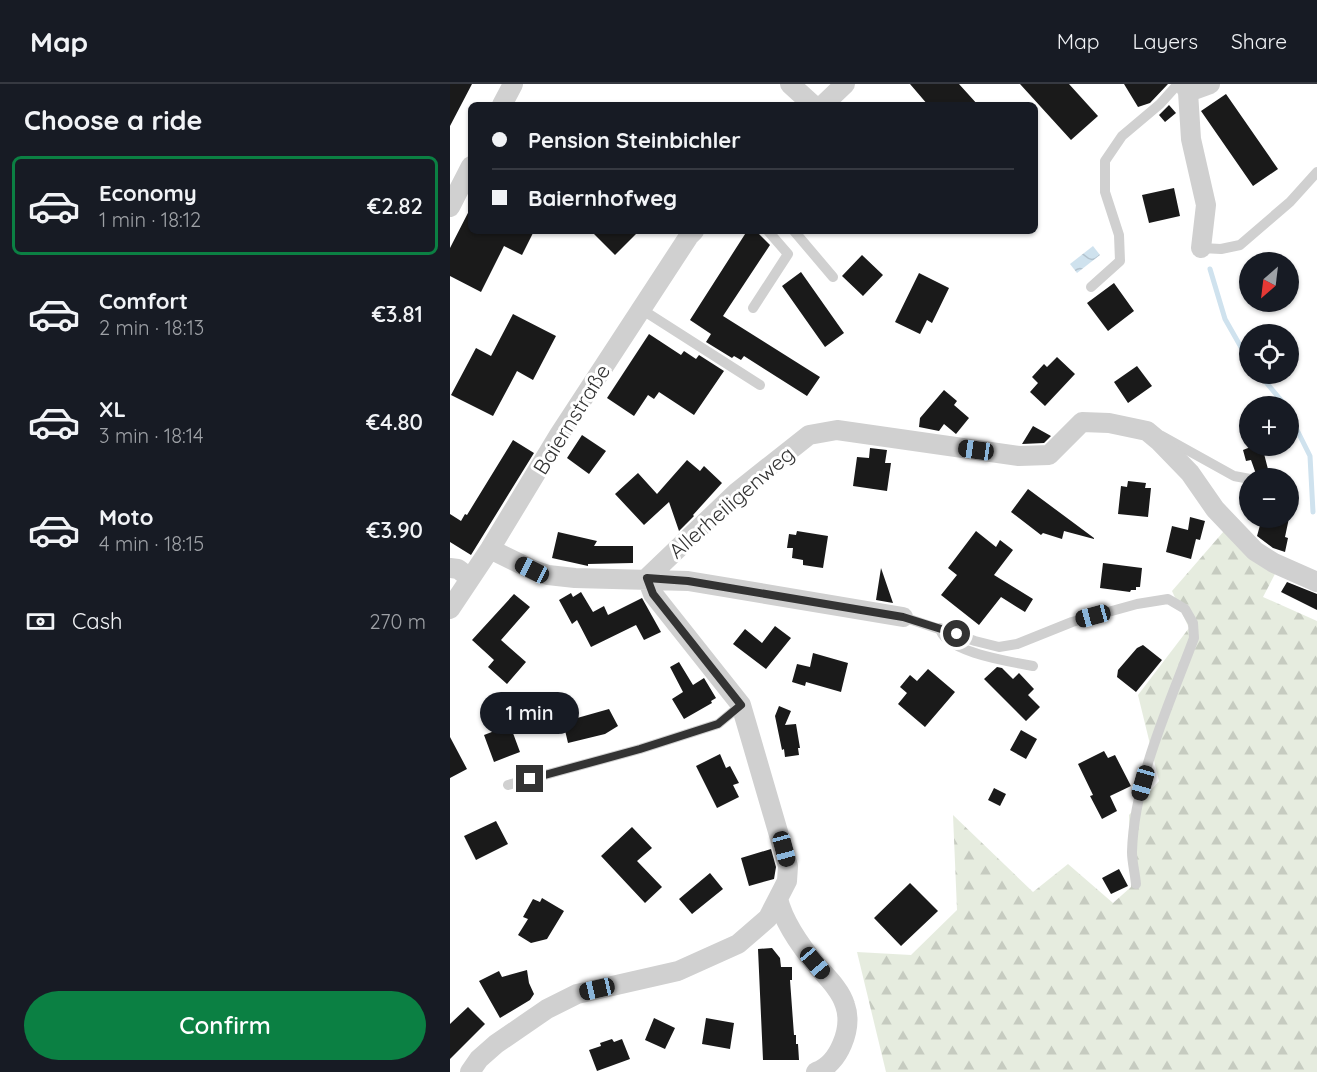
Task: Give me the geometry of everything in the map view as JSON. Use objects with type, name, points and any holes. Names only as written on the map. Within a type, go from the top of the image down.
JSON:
[{"type":"street","points":[[504,102],[513,84]]},
{"type":"street","points":[[790,84],[810,102]]},
{"type":"street","points":[[826,102],[844,84]]},
{"type":"street","points":[[1201,248],[1206,205],[1191,139],[1183,87],[1209,84]]},
{"type":"street","points":[[452,202],[468,172]]},
{"type":"street","name":"Baiernstraße","points":[[450,609],[490,549],[559,435],[691,234]]},
{"type":"street","name":"Allerheiligenweg","points":[[647,578],[736,492],[809,435],[837,430],[1019,456],[1049,455],[1082,422],[1109,423],[1147,431],[1190,473],[1215,509],[1255,551],[1274,563],[1317,582]]},
{"type":"street","points":[[490,549],[532,570],[548,575],[575,578],[647,578],[688,581],[903,617]]},
{"type":"street","points":[[450,568],[458,569],[470,578]]},
{"type":"street","points":[[470,1072],[479,1059],[496,1044],[547,1009],[577,994],[678,971],[738,944],[768,918],[787,881],[788,866],[741,705],[653,594],[647,578]]},
{"type":"street","points":[[778,899],[786,919],[846,1006],[845,1029],[839,1053],[824,1069],[816,1072]]},
{"type":"lane","points":[[1091,287],[1120,261],[1119,235],[1105,192],[1105,161],[1122,136],[1183,87]]},
{"type":"lane","points":[[1201,248],[1221,249],[1240,245],[1290,202],[1317,172]]},
{"type":"lane","points":[[753,308],[788,255],[770,234]]},
{"type":"lane","points":[[797,234],[833,277]]},
{"type":"lane","points":[[641,309],[760,385]]},
{"type":"lane","points":[[1152,435],[1164,436],[1234,476],[1239,477]]},
{"type":"lane","points":[[903,617],[975,641],[999,646],[1017,644],[1071,622],[1137,604],[1168,599],[1185,609],[1193,623],[1194,638],[1152,753],[1138,802],[1132,853],[1136,884]]},
{"type":"lane","points":[[940,628],[940,633],[948,640],[967,651],[1033,666]]},
{"type":"lane","points":[[508,785],[640,749],[718,724],[741,705]]},
{"type":"green space","points":[[1224,531],[1276,572],[1263,597],[1317,621],[1317,1072],[886,1072],[857,952],[911,955],[957,910],[953,815],[1033,892],[1068,864],[1113,903],[1131,887],[1129,815],[1159,781],[1138,695],[1189,628],[1172,591]]},
{"type":"water","points":[[1093,246],[1100,255],[1077,273],[1070,264]]},
{"type":"building","points":[[450,84],[472,84],[450,126]]},
{"type":"building","points":[[910,84],[959,84],[975,102],[925,102]]},
{"type":"building","points":[[1020,84],[1069,84],[1098,116],[1071,140]]},
{"type":"building","points":[[1124,84],[1168,84],[1150,103],[1138,107]]},
{"type":"building","points":[[1226,94],[1278,169],[1253,186],[1201,111]]},
{"type":"building","points":[[1169,105],[1176,113],[1165,122],[1159,115]]},
{"type":"building","points":[[1174,188],[1180,216],[1149,223],[1142,195]]},
{"type":"building","points":[[468,213],[468,234],[532,234],[522,255],[504,246],[481,292],[450,276],[450,248]]},
{"type":"building","points":[[594,234],[636,234],[615,255]]},
{"type":"building","points":[[745,234],[759,234],[770,245],[723,316],[820,377],[807,396],[744,356],[741,360],[734,356],[732,358],[706,342],[711,334],[690,320]]},
{"type":"building","points":[[862,255],[883,275],[863,296],[842,276]]},
{"type":"building","points":[[801,272],[844,333],[825,347],[782,286]]},
{"type":"building","points":[[919,273],[949,288],[932,323],[927,320],[920,334],[895,322]]},
{"type":"building","points":[[1114,283],[1134,311],[1108,331],[1087,303]]},
{"type":"building","points":[[513,314],[556,336],[533,380],[517,371],[493,416],[451,395],[476,348],[491,356]]},
{"type":"building","points":[[649,334],[681,355],[684,351],[696,359],[699,355],[724,371],[694,415],[659,392],[654,399],[648,395],[634,416],[607,398]]},
{"type":"building","points":[[1057,357],[1075,374],[1045,406],[1030,392],[1038,383],[1032,377],[1044,364],[1047,367]]},
{"type":"building","points":[[1137,366],[1152,386],[1128,403],[1114,382]]},
{"type":"building","points":[[944,390],[957,401],[954,405],[969,418],[956,434],[944,424],[939,431],[919,427],[920,418]]},
{"type":"building","points":[[1033,426],[1051,436],[1044,443],[1022,444]]},
{"type":"building","points":[[582,435],[606,451],[589,474],[567,458]]},
{"type":"building","points":[[513,440],[534,453],[471,555],[450,542],[450,514],[461,521],[465,514],[467,515]]},
{"type":"building","points":[[870,448],[887,450],[885,463],[891,463],[887,491],[853,486],[857,457],[869,458]]},
{"type":"building","points":[[1245,456],[1265,456],[1268,468],[1254,468],[1251,460],[1246,461]]},
{"type":"building","points":[[687,460],[700,471],[704,466],[722,483],[679,531],[669,502],[644,525],[615,494],[638,473],[657,494]]},
{"type":"building","points":[[1128,481],[1146,483],[1145,488],[1151,488],[1148,517],[1118,514],[1121,486],[1127,487]]},
{"type":"building","points":[[1028,489],[1094,539],[1064,531],[1062,539],[1043,533],[1041,535],[1011,512]]},
{"type":"building","points":[[1190,517],[1205,521],[1200,540],[1196,539],[1191,559],[1166,552],[1172,526],[1188,530]]},
{"type":"building","points":[[1259,528],[1287,528],[1285,537],[1288,538],[1285,552],[1273,548],[1257,536]]},
{"type":"building","points":[[797,531],[828,536],[823,568],[803,565],[803,560],[792,558],[793,548],[787,548],[789,534],[796,535]]},
{"type":"building","points":[[976,531],[996,547],[1000,540],[1013,550],[994,575],[1033,599],[1025,612],[1001,597],[979,625],[941,595],[957,575],[948,568]]},
{"type":"building","points":[[558,532],[597,541],[594,546],[633,546],[633,563],[588,564],[588,566],[552,558]]},
{"type":"building","points":[[1103,563],[1142,568],[1140,587],[1130,592],[1100,588]]},
{"type":"building","points":[[881,568],[893,603],[876,600]]},
{"type":"building","points":[[1287,582],[1317,594],[1317,610],[1281,592]]},
{"type":"building","points":[[581,592],[593,612],[604,606],[608,615],[642,598],[661,632],[644,640],[636,625],[591,647],[577,620],[572,624],[559,600],[571,593],[573,597]]},
{"type":"building","points":[[514,594],[530,607],[501,640],[526,662],[507,684],[488,667],[494,660],[472,640]]},
{"type":"building","points":[[775,626],[791,638],[766,669],[733,644],[745,629],[762,643]]},
{"type":"building","points":[[1143,645],[1162,660],[1136,692],[1117,677],[1118,670],[1137,648]]},
{"type":"building","points":[[813,653],[848,663],[841,692],[806,682],[805,686],[792,682],[797,664],[810,667]]},
{"type":"building","points":[[679,662],[693,685],[704,678],[716,698],[711,701],[712,703],[684,719],[672,699],[683,692],[670,667]]},
{"type":"building","points":[[997,667],[1002,668],[1013,679],[1019,673],[1034,689],[1028,695],[1040,707],[1026,721],[984,679]]},
{"type":"building","points":[[928,669],[955,692],[925,727],[898,704],[907,693],[900,687],[910,675],[917,681]]},
{"type":"building","points":[[779,706],[791,711],[785,725],[796,724],[799,755],[785,757],[784,749],[782,750],[775,716]]},
{"type":"building","points":[[609,709],[618,726],[605,734],[568,743],[563,722]]},
{"type":"building","points":[[510,725],[520,752],[494,762],[484,735]]},
{"type":"building","points":[[1021,730],[1037,739],[1026,759],[1010,750]]},
{"type":"building","points":[[450,737],[467,769],[450,778]]},
{"type":"building","points":[[1104,751],[1108,758],[1115,755],[1131,786],[1110,796],[1117,811],[1102,819],[1078,764]]},
{"type":"building","points":[[720,754],[726,768],[730,766],[739,783],[733,785],[739,797],[717,808],[696,766]]},
{"type":"building","points":[[994,788],[1006,794],[1000,806],[988,800]]},
{"type":"building","points":[[496,821],[508,844],[476,860],[464,836]]},
{"type":"building","points":[[632,827],[652,848],[637,861],[662,887],[645,903],[601,856]]},
{"type":"building","points":[[771,849],[776,867],[774,879],[749,886],[741,858]]},
{"type":"building","points":[[1119,869],[1128,886],[1111,894],[1102,878]]},
{"type":"building","points":[[710,873],[723,889],[692,914],[679,899]]},
{"type":"building","points":[[910,883],[938,911],[901,946],[874,918]]},
{"type":"building","points":[[542,898],[564,911],[547,939],[531,943],[518,935],[528,919],[523,917],[533,899],[540,902]]},
{"type":"building","points":[[772,948],[780,958],[781,967],[792,967],[792,980],[790,980],[794,1035],[796,1035],[796,1044],[798,1044],[799,1060],[763,1060],[758,949]]},
{"type":"building","points":[[527,970],[534,994],[530,1000],[500,1018],[479,981],[499,971],[502,977]]},
{"type":"building","points":[[468,1007],[485,1024],[450,1059],[450,1024]]},
{"type":"building","points":[[654,1018],[675,1028],[665,1049],[645,1040]]},
{"type":"building","points":[[706,1018],[734,1023],[730,1049],[702,1044]]},
{"type":"building","points":[[612,1039],[614,1042],[622,1039],[630,1059],[597,1071],[589,1050]]},
{"type":"waterway","points":[[1210,269],[1225,319],[1239,344]]},
{"type":"waterway","points":[[1267,384],[1278,396]]},
{"type":"waterway","points":[[1299,434],[1310,456],[1313,512]]},
{"type":"route","points":[[530,779],[640,749],[718,724],[741,705],[653,594],[647,578],[688,581],[810,600],[912,619],[957,634]]}]
